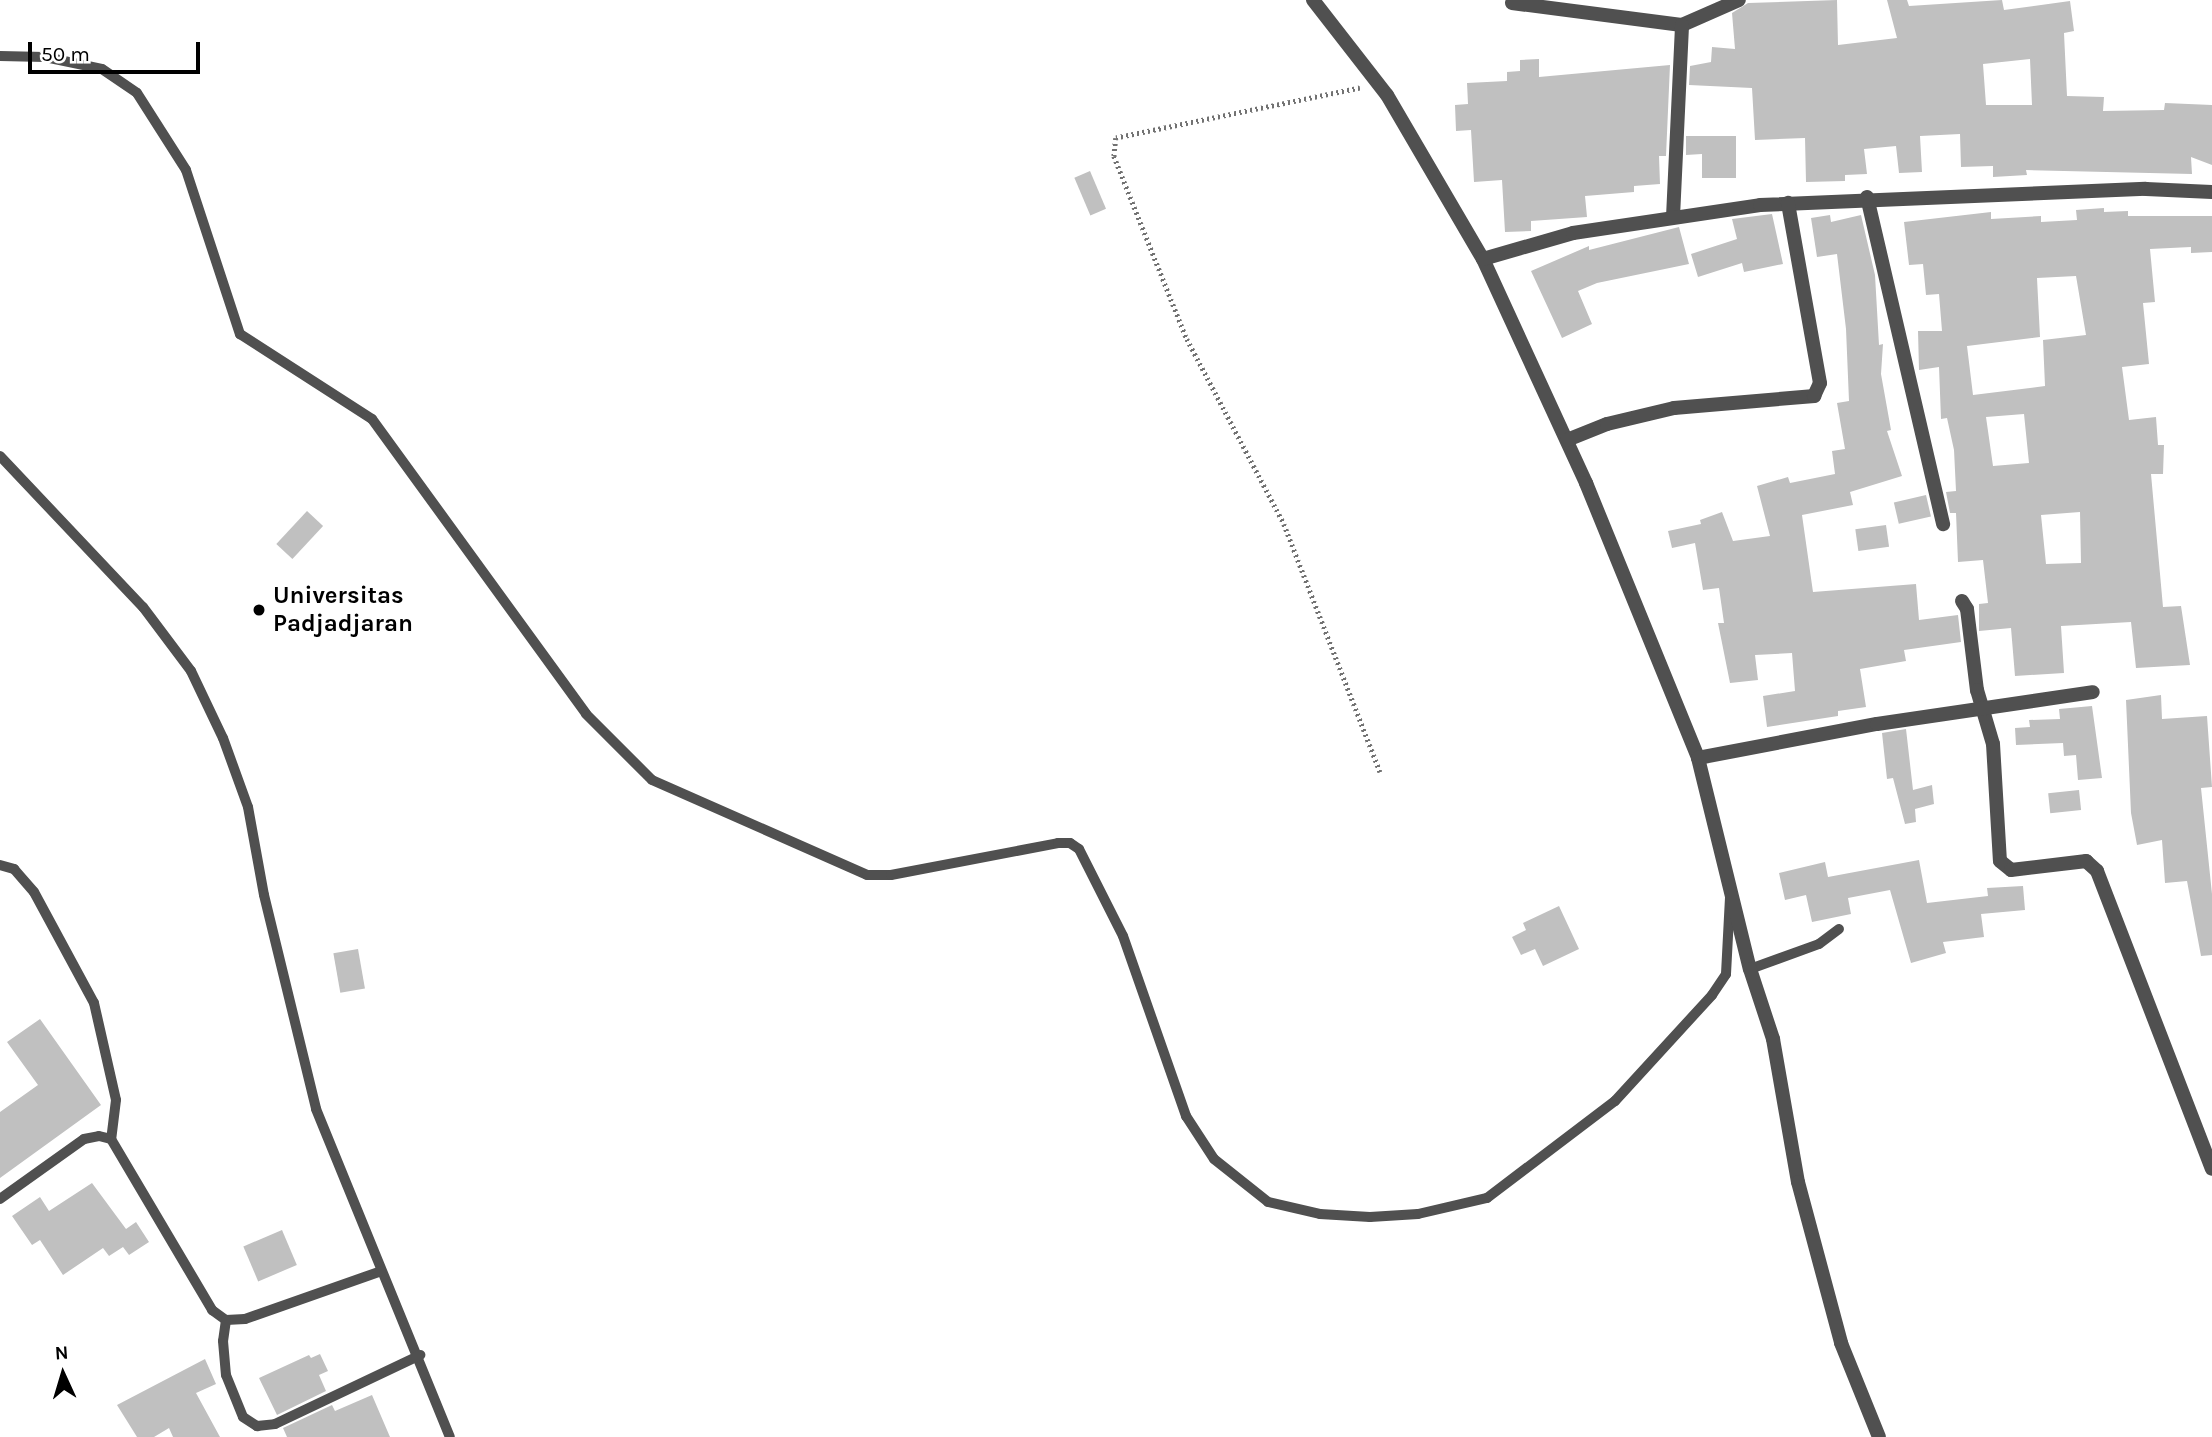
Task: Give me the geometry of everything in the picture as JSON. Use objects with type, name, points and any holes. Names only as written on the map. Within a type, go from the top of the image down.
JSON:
[{"type":"street","points":[[1313,0],[1378,84],[1483,259],[1567,440],[1698,758],[1724,854],[1750,969],[1773,1039],[1798,1182],[1841,1343],[1879,1437]]},
{"type":"street","points":[[1701,0],[1701,17]]},
{"type":"street","points":[[1512,3],[1682,25],[1740,0]]},
{"type":"street","points":[[1673,217],[1682,25]]},
{"type":"street","points":[[1483,259],[1573,233],[1788,203],[1867,197],[2146,188],[2212,192]]},
{"type":"street","points":[[1867,197],[1943,524]]},
{"type":"street","points":[[1567,440],[1607,424],[1674,408],[1814,396],[1820,383],[1788,203]]},
{"type":"street","points":[[1962,601],[1968,609],[1977,690],[1993,744],[2000,861],[2011,870],[2086,861],[2097,871],[2212,1169]]},
{"type":"street","points":[[1698,758],[1877,724],[2093,692]]},
{"type":"lane","points":[[0,56],[45,57],[102,69],[137,93],[186,170],[240,334],[372,419],[586,714],[652,780],[867,875],[891,875],[1058,843],[1070,842],[1079,849],[1123,936],[1186,1116],[1214,1159],[1268,1202],[1320,1214],[1370,1217],[1418,1214],[1488,1198],[1615,1101],[1726,974],[1730,900],[1724,854]]},
{"type":"lane","points":[[0,456],[143,607],[191,671],[223,737],[248,807],[264,895],[316,1109],[381,1270],[420,1355],[450,1437]]},
{"type":"lane","points":[[0,865],[14,869],[34,892],[94,1003],[116,1100],[111,1139],[212,1311],[226,1320],[245,1319],[381,1270]]},
{"type":"lane","points":[[1750,969],[1819,944],[1839,929]]},
{"type":"lane","points":[[0,1199],[84,1139],[99,1136],[111,1139]]},
{"type":"lane","points":[[226,1320],[223,1341],[226,1375],[243,1416],[257,1426],[275,1424],[420,1355]]},
{"type":"path","points":[[1378,84],[1116,138],[1114,156],[1187,339],[1284,523],[1380,772]]},
{"type":"building","points":[[1837,0],[1838,45],[1897,38],[1887,0],[1907,0],[1909,6],[2002,0],[2004,10],[2070,1],[2074,31],[2064,33],[2067,96],[2104,97],[2103,111],[2164,110],[2165,103],[2212,105],[2212,165],[2191,157],[2192,174],[2026,170],[2027,175],[1993,177],[1993,166],[1961,167],[1960,134],[1920,136],[1922,172],[1899,173],[1896,146],[1864,149],[1867,174],[1845,175],[1845,181],[1806,182],[1805,138],[1755,140],[1752,88],[1689,85],[1690,66],[1711,62],[1712,47],[1735,49],[1732,13],[1748,3]],"holes":[[[2030,59],[2032,105],[1986,105],[1983,64]]]},
{"type":"building","points":[[1539,59],[1539,77],[1670,65],[1666,156],[1659,156],[1660,184],[1634,186],[1634,192],[1585,196],[1587,217],[1531,221],[1531,231],[1505,232],[1502,180],[1474,182],[1471,130],[1456,131],[1455,105],[1468,104],[1467,83],[1507,81],[1507,72],[1520,71],[1520,60]]},
{"type":"building","points":[[1686,136],[1736,136],[1736,178],[1702,178],[1702,154],[1686,155]]},
{"type":"building","points":[[1090,171],[1106,209],[1090,215],[1074,178]]},
{"type":"building","points":[[2104,208],[2104,212],[2128,211],[2128,216],[2212,216],[2212,252],[2191,253],[2191,247],[2150,249],[2155,302],[2143,303],[2149,364],[2122,367],[2129,420],[2156,417],[2158,445],[2164,445],[2163,474],[2151,474],[2163,607],[2181,606],[2190,665],[2136,668],[2131,622],[2061,626],[2064,673],[2015,676],[2011,628],[1979,631],[1979,604],[1988,603],[1983,560],[1958,562],[1956,513],[1950,513],[1946,492],[1956,491],[1954,450],[1947,418],[1941,419],[1939,367],[1919,370],[1918,331],[1942,331],[1939,294],[1926,295],[1923,264],[1909,265],[1904,222],[1991,212],[1991,219],[2041,216],[2041,222],[2077,220],[2076,210]],"holes":[[[2076,276],[2086,335],[2043,340],[2045,386],[1973,395],[1967,346],[2040,337],[2037,278]],[[2024,414],[2029,463],[1993,466],[1986,417]],[[2080,512],[2081,563],[2046,564],[2041,515]]]},
{"type":"building","points":[[1772,214],[1783,264],[1744,272],[1742,263],[1698,277],[1691,254],[1737,239],[1732,219]]},
{"type":"building","points":[[1830,215],[1831,222],[1861,215],[1875,275],[1879,345],[1883,344],[1881,374],[1891,430],[1887,431],[1902,476],[1850,492],[1853,505],[1802,515],[1813,592],[1916,584],[1919,620],[1958,615],[1961,642],[1904,650],[1906,661],[1860,669],[1866,707],[1838,711],[1838,716],[1767,727],[1763,696],[1795,691],[1792,653],[1755,655],[1758,680],[1730,683],[1718,623],[1724,623],[1719,588],[1703,590],[1695,543],[1672,548],[1668,531],[1701,524],[1700,520],[1722,512],[1733,541],[1770,536],[1757,486],[1788,477],[1790,483],[1835,474],[1832,451],[1845,449],[1837,403],[1849,401],[1846,329],[1837,254],[1817,257],[1811,218]]},
{"type":"building","points":[[1679,227],[1689,264],[1597,283],[1578,291],[1592,324],[1562,338],[1531,271],[1589,246],[1589,250]]},
{"type":"building","points":[[1926,495],[1931,516],[1899,524],[1894,502]]},
{"type":"building","points":[[307,511],[323,526],[292,559],[276,544]]},
{"type":"building","points":[[1886,525],[1889,547],[1858,551],[1855,529]]},
{"type":"building","points":[[2161,695],[2162,719],[2207,716],[2212,787],[2201,788],[2212,894],[2212,955],[2201,956],[2187,881],[2165,883],[2162,840],[2137,845],[2131,813],[2126,700]]},
{"type":"building","points":[[2092,706],[2102,778],[2078,780],[2076,755],[2064,756],[2063,743],[2016,745],[2015,728],[2030,727],[2029,720],[2060,719],[2059,709]]},
{"type":"building","points":[[1906,729],[1913,790],[1932,785],[1934,804],[1915,809],[1916,822],[1905,824],[1893,778],[1887,779],[1882,733]]},
{"type":"building","points":[[2079,790],[2081,810],[2050,813],[2048,793]]},
{"type":"building","points":[[1919,860],[1927,903],[1988,896],[1987,888],[2023,886],[2025,910],[1981,914],[1984,937],[1943,942],[1946,953],[1911,963],[1890,890],[1848,898],[1851,914],[1812,922],[1806,895],[1785,900],[1779,873],[1825,862],[1828,877]]},
{"type":"building","points":[[1559,906],[1579,949],[1543,966],[1535,949],[1521,955],[1512,937],[1526,930],[1523,923]]},
{"type":"building","points":[[358,949],[365,988],[340,993],[333,953]]},
{"type":"building","points":[[40,1019],[101,1105],[0,1178],[0,1112],[38,1085],[7,1042]]},
{"type":"building","points":[[92,1183],[126,1229],[136,1222],[149,1242],[129,1255],[123,1247],[109,1256],[103,1248],[63,1275],[40,1240],[32,1245],[12,1216],[40,1197],[49,1211]]},
{"type":"building","points":[[282,1230],[297,1265],[258,1281],[243,1246]]},
{"type":"building","points":[[320,1354],[328,1371],[319,1375],[326,1391],[277,1415],[259,1378],[309,1355],[311,1358]]},
{"type":"building","points":[[205,1359],[216,1384],[196,1393],[220,1437],[173,1437],[169,1428],[154,1437],[137,1437],[117,1405]]},
{"type":"building","points":[[372,1395],[390,1437],[287,1437],[283,1428],[332,1405],[335,1411]]},
{"type":"place","name":"Universitas Padjadjaran","points":[[259,610]]}]
